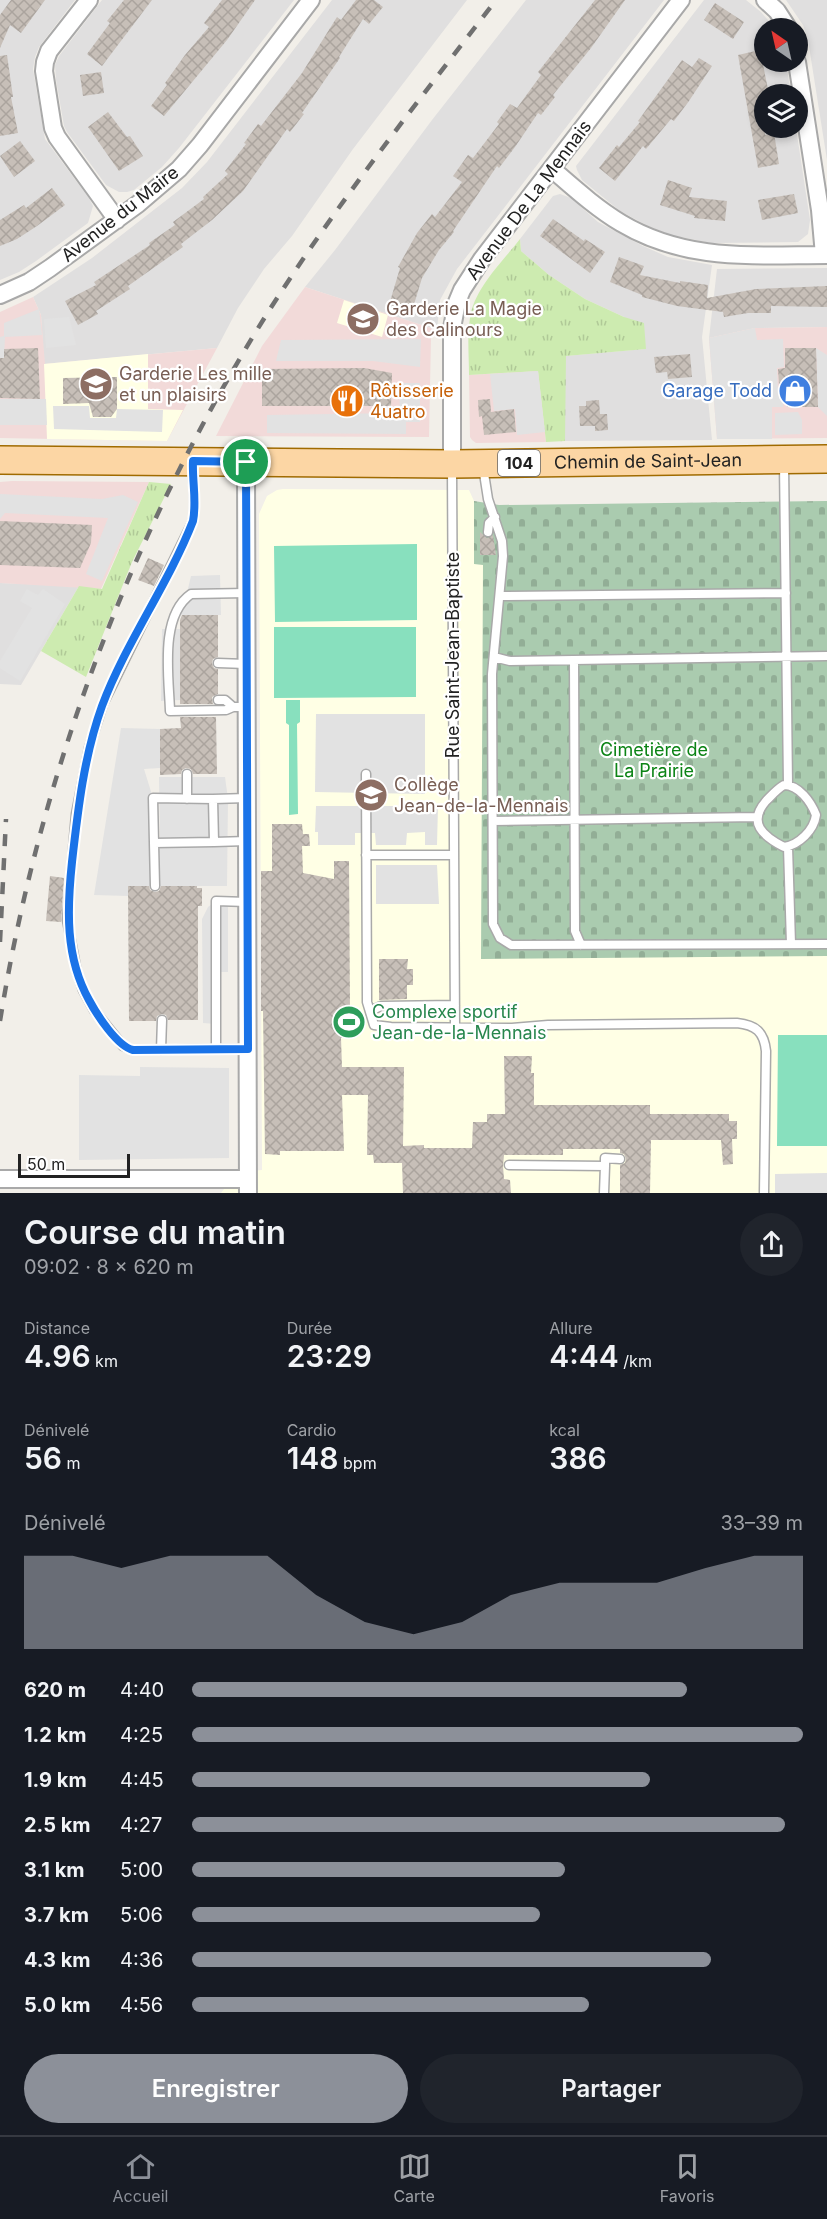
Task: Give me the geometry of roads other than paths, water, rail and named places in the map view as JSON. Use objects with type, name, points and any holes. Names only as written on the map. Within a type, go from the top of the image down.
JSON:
[{"type":"main road","name":"Chemin de Saint-Jean","points":[[0,460],[452,464],[827,459]]},
{"type":"street","points":[[89,0],[50,51],[44,71],[53,128],[57,137],[117,220]]},
{"type":"street","name":"Avenue du Maire","points":[[0,295],[37,277],[168,180],[188,159],[311,0]]},
{"type":"street","name":"Avenue De La Mennais","points":[[452,464],[451,345],[458,302],[475,268],[681,0]]},
{"type":"street","points":[[765,0],[782,18]]},
{"type":"street","points":[[552,170],[616,220],[671,246],[730,255],[825,255],[799,72]]},
{"type":"street","points":[[0,1179],[248,1186],[247,798],[240,707],[246,664],[246,462]]},
{"type":"lane","points":[[784,460],[788,785]]},
{"type":"lane","points":[[193,461],[192,480],[196,505],[193,521],[112,684],[89,748],[76,814],[68,894],[68,934],[83,990],[94,1010],[123,1046],[133,1050],[248,1049]]},
{"type":"lane","points":[[483,463],[486,488],[503,549],[492,685],[493,924],[500,939],[511,945],[827,944]]},
{"type":"lane","name":"Rue Saint-Jean-Baptiste","points":[[452,464],[455,1027]]},
{"type":"lane","points":[[488,532],[489,523],[495,517]]},
{"type":"lane","points":[[240,707],[226,710],[170,711],[169,629],[176,611],[191,594],[246,593]]},
{"type":"lane","points":[[500,596],[786,593]]},
{"type":"lane","points":[[494,657],[510,661],[827,656]]},
{"type":"lane","points":[[574,660],[575,931],[581,945]]},
{"type":"lane","points":[[218,663],[246,664]]},
{"type":"lane","points":[[218,700],[225,700],[240,707]]},
{"type":"lane","points":[[187,774],[187,799]]},
{"type":"lane","points":[[366,774],[366,1002],[375,1025],[455,1027],[737,1023],[753,1026],[762,1036],[765,1051],[764,1193]]},
{"type":"lane","points":[[788,785],[798,789],[811,804],[816,815],[812,828],[799,841],[788,847],[768,837],[759,828],[756,817],[759,809],[779,788],[788,785]]},
{"type":"lane","points":[[155,886],[153,798],[247,798]]},
{"type":"lane","points":[[213,799],[214,842]]},
{"type":"lane","points":[[816,815],[827,815]]},
{"type":"lane","points":[[493,821],[756,817]]},
{"type":"lane","points":[[154,843],[247,841]]},
{"type":"lane","points":[[788,847],[790,944]]},
{"type":"lane","points":[[366,855],[454,855]]},
{"type":"lane","points":[[216,1049],[216,901],[247,902]]},
{"type":"lane","points":[[370,1011],[381,1006],[454,1005]]},
{"type":"lane","points":[[161,1050],[162,1020]]},
{"type":"lane","points":[[604,1193],[605,1158],[620,1159]]},
{"type":"lane","points":[[509,1165],[605,1166]]},
{"type":"railway","points":[[0,1021],[17,928],[66,745],[133,568],[173,482],[217,398],[265,317],[319,235],[496,0]]},
{"type":"railway","points":[[0,942],[6,819]]},
{"type":"place","name":"Garderie La Magie des Calinours","points":[[363,319]]},
{"type":"place","name":"Garderie Les mille et un plaisirs","points":[[96,384]]},
{"type":"place","name":"Garage Todd","points":[[795,391]]},
{"type":"place","name":"Rôtisserie 4uatro","points":[[347,401]]},
{"type":"place","name":"Collège Jean-de-la-Mennais","points":[[371,795]]},
{"type":"place","name":"Complexe sportif Jean-de-la-Mennais","points":[[349,1022]]},
{"type":"park label","name":"Cimetière de La Prairie","points":[[654,760]]}]
